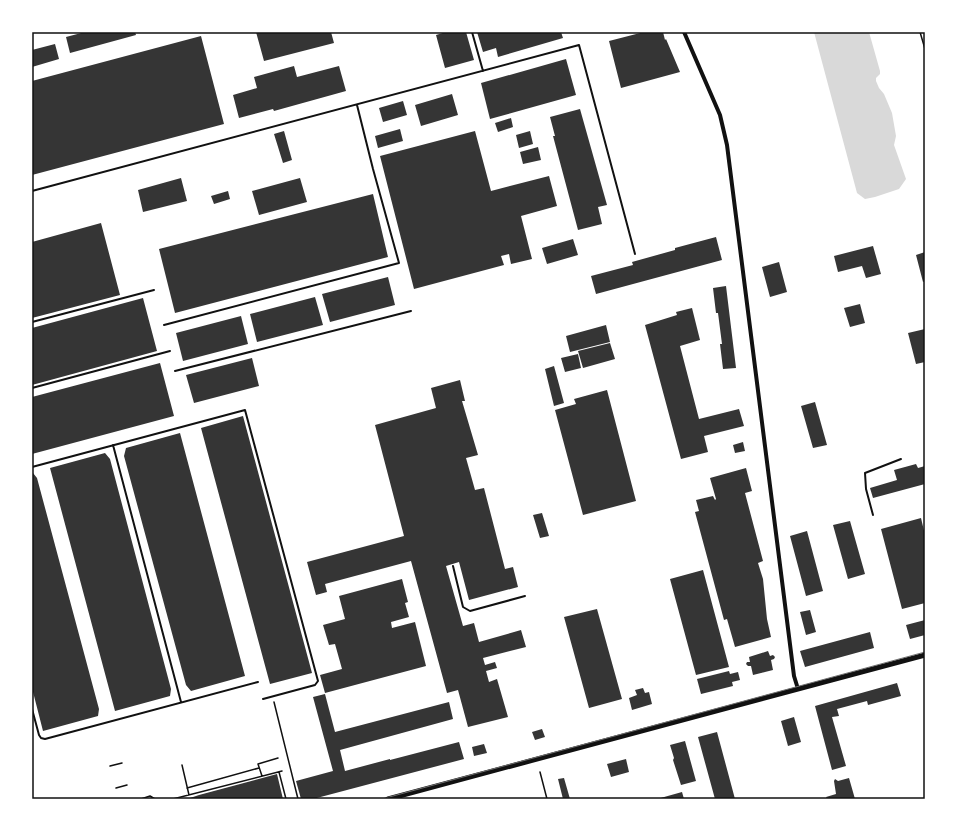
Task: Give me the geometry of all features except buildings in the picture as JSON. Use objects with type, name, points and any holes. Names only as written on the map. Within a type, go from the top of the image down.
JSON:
[{"type":"street","points":[[684,32],[720,115],[727,145],[792,662],[798,689]]},
{"type":"street","points":[[388,799],[925,655]]},
{"type":"lane","points":[[472,32],[483,71]]},
{"type":"lane","points":[[32,192],[579,45],[635,254]]},
{"type":"lane","points":[[164,325],[398,263],[357,104]]},
{"type":"lane","points":[[32,322],[154,290]]},
{"type":"lane","points":[[175,371],[411,311]]},
{"type":"lane","points":[[32,388],[170,351]]},
{"type":"lane","points":[[32,466],[245,410],[318,681],[315,685],[263,699]]},
{"type":"lane","points":[[113,445],[181,702]]},
{"type":"lane","points":[[873,515],[866,489],[865,473],[901,459]]},
{"type":"lane","points":[[453,566],[463,607],[466,610],[470,611],[525,596]]},
{"type":"lane","points":[[32,709],[39,735],[41,738],[45,738],[258,682]]},
{"type":"path","points":[[920,32],[925,49]]},
{"type":"path","points":[[273,696],[298,799]]},
{"type":"path","points":[[262,776],[258,764],[278,758]]},
{"type":"path","points":[[110,766],[122,763]]},
{"type":"path","points":[[182,765],[189,795]]},
{"type":"path","points":[[187,788],[260,768]]},
{"type":"path","points":[[173,799],[282,771]]},
{"type":"path","points":[[279,772],[286,799]]},
{"type":"path","points":[[540,772],[546,799]]},
{"type":"path","points":[[116,788],[127,785]]},
{"type":"path","points":[[140,799],[150,796],[155,799]]},
{"type":"shaded area","points":[[814,32],[869,32],[880,71],[876,81],[884,94],[892,113],[896,136],[894,145],[906,179],[899,189],[865,199],[857,193]]},
{"type":"tram line","points":[[382,799],[925,652]]}]
